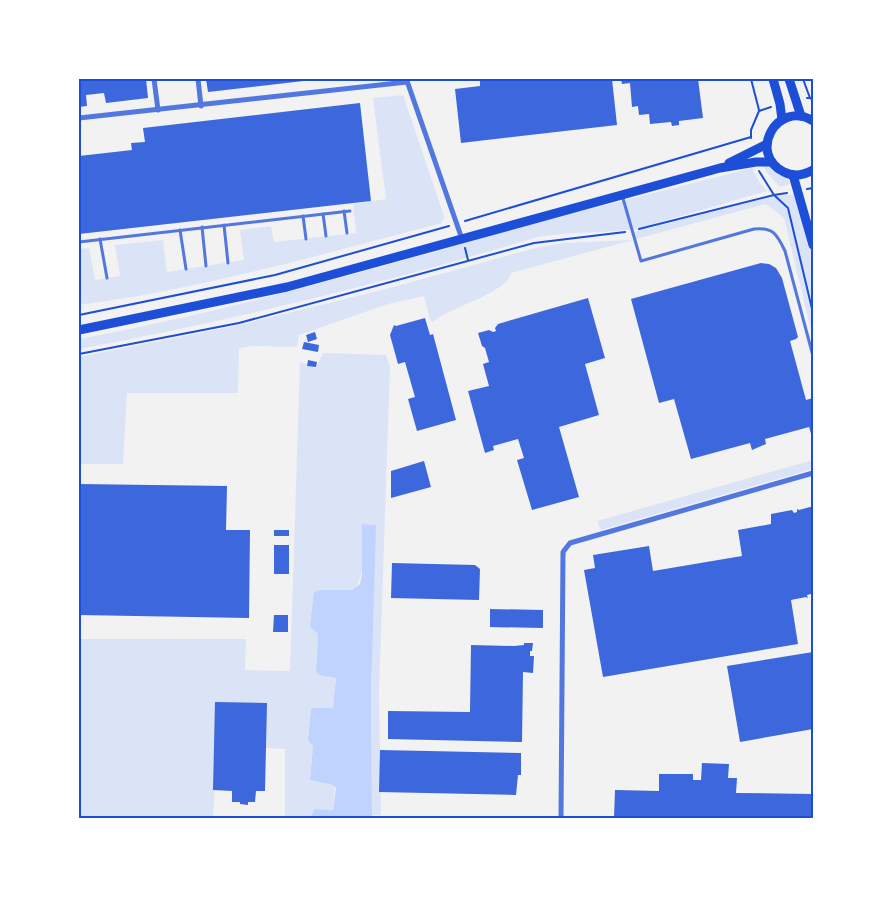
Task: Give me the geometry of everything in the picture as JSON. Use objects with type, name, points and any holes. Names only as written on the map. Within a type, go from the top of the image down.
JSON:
[{"type":"main road","points":[[773,79],[782,120]]},
{"type":"main road","points":[[789,79],[801,116]]},
{"type":"main road","points":[[813,121],[801,116],[793,116],[782,120],[773,127],[767,144],[772,162],[779,169],[793,175],[813,174]]},
{"type":"main road","points":[[720,168],[767,144]]},
{"type":"main road","points":[[79,330],[287,287],[720,168],[756,162],[772,162]]},
{"type":"main road","points":[[793,175],[813,245]]},
{"type":"street","points":[[154,79],[158,110]]},
{"type":"street","points":[[198,79],[201,106]]},
{"type":"street","points":[[79,118],[201,106],[407,80],[462,239]]},
{"type":"street","points":[[561,818],[563,552],[570,543],[813,473]]},
{"type":"lane","points":[[622,195],[641,261],[754,229],[766,228],[774,232],[780,239],[785,251],[813,356]]},
{"type":"lane","points":[[79,242],[350,210]]},
{"type":"lane","points":[[344,211],[347,233]]},
{"type":"lane","points":[[323,214],[326,236]]},
{"type":"lane","points":[[303,216],[306,239]]},
{"type":"lane","points":[[224,225],[228,263]]},
{"type":"lane","points":[[202,228],[206,266]]},
{"type":"lane","points":[[180,230],[186,269]]},
{"type":"lane","points":[[100,239],[107,278]]},
{"type":"path","points":[[751,79],[759,111]]},
{"type":"path","points":[[803,79],[810,98],[813,100]]},
{"type":"path","points":[[79,315],[275,275],[751,137]]},
{"type":"path","points":[[79,354],[240,323],[534,243],[618,233],[774,195],[788,208],[813,313]]},
{"type":"shaded area","points":[[403,95],[444,216],[442,223],[226,278],[145,295],[79,305],[79,249],[89,248],[95,280],[120,276],[115,245],[163,240],[167,272],[244,260],[240,230],[271,226],[274,242],[356,233],[353,204],[386,199],[373,98]]},
{"type":"shaded area","points":[[763,165],[779,171],[790,184],[780,187],[767,173]]},
{"type":"shaded area","points":[[752,168],[767,191],[640,228],[537,237],[424,270],[310,299],[194,326],[79,349],[79,339],[191,316],[357,274],[550,219]]},
{"type":"shaded area","points":[[796,194],[813,257],[813,338],[784,218],[766,204],[636,239],[634,232],[771,197]]},
{"type":"shaded area","points":[[633,240],[511,273],[500,287],[489,294],[451,311],[433,322],[430,320],[424,296],[388,304],[299,335],[297,347],[254,346],[239,348],[238,393],[127,393],[123,464],[79,464],[79,357],[235,326],[382,290],[539,247],[563,243]]},
{"type":"shaded area","points":[[323,353],[386,355],[390,367],[379,692],[381,815],[372,815],[371,693],[373,605],[363,524],[363,560],[360,580],[351,590],[320,590],[310,627],[318,634],[316,665],[319,675],[336,677],[333,706],[331,708],[313,708],[313,746],[310,780],[335,785],[333,810],[314,809],[311,818],[285,818],[285,749],[217,745],[213,818],[79,817],[79,639],[246,639],[245,670],[290,671],[300,362],[316,368]]},
{"type":"shaded area","points":[[813,460],[813,469],[601,530],[597,521]]},
{"type":"water","points":[[362,524],[376,525],[371,693],[372,818],[311,818],[314,809],[333,810],[336,788],[334,785],[310,780],[313,746],[308,740],[311,710],[313,708],[333,707],[336,678],[319,675],[316,670],[318,634],[310,627],[314,592],[320,590],[352,590],[360,584],[362,575]]},
{"type":"building","points":[[79,79],[146,79],[148,98],[106,103],[104,93],[86,95],[87,106],[79,107]]},
{"type":"building","points":[[206,79],[312,79],[312,80],[208,92]]},
{"type":"building","points":[[480,79],[612,79],[617,125],[461,143],[455,89],[480,86]]},
{"type":"building","points":[[621,79],[698,79],[703,118],[679,121],[679,125],[672,126],[671,122],[650,124],[649,114],[639,115],[638,106],[632,107],[630,83],[622,84]]},
{"type":"building","points":[[360,103],[371,201],[79,234],[79,156],[132,150],[131,143],[145,142],[143,128]]},
{"type":"building","points":[[761,263],[769,264],[776,268],[782,278],[798,337],[790,341],[806,400],[813,398],[813,440],[809,427],[765,439],[766,444],[752,450],[750,443],[691,459],[674,399],[659,403],[631,299]]},
{"type":"building","points":[[588,298],[605,358],[585,364],[599,415],[559,427],[579,497],[532,510],[517,460],[524,458],[518,439],[493,446],[494,450],[485,453],[468,391],[489,386],[483,364],[489,362],[478,333],[489,330],[493,332],[496,331],[495,328],[498,324]]},
{"type":"building","points":[[425,318],[430,335],[433,334],[456,420],[417,431],[408,399],[415,397],[405,362],[398,364],[390,335],[394,325]]},
{"type":"building","points":[[315,332],[317,339],[308,342],[306,335]]},
{"type":"building","points":[[304,342],[319,345],[318,352],[302,349]]},
{"type":"building","points":[[308,360],[317,362],[316,367],[307,366]]},
{"type":"building","points":[[424,461],[431,487],[391,498],[391,471]]},
{"type":"building","points":[[79,484],[227,486],[226,530],[250,530],[249,618],[79,615]]},
{"type":"building","points":[[813,507],[813,599],[811,594],[807,595],[808,598],[791,600],[798,644],[603,677],[584,570],[595,568],[593,555],[649,546],[653,571],[742,556],[738,530],[771,524],[771,514],[792,510],[794,513],[797,512],[797,509]]},
{"type":"building","points":[[274,530],[289,530],[289,536],[274,536]]},
{"type":"building","points":[[274,545],[289,545],[289,574],[274,574]]},
{"type":"building","points":[[392,563],[475,565],[480,569],[479,600],[391,598]]},
{"type":"building","points":[[490,609],[543,610],[543,628],[490,627]]},
{"type":"building","points":[[274,615],[288,615],[288,632],[273,632]]},
{"type":"building","points":[[524,643],[533,643],[530,656],[534,656],[533,673],[523,672],[522,742],[388,739],[388,711],[470,712],[471,645],[514,646],[524,645]]},
{"type":"building","points":[[813,652],[813,729],[740,742],[727,666]]},
{"type":"building","points":[[215,702],[267,703],[265,791],[256,791],[255,802],[248,802],[248,805],[232,802],[232,791],[213,790]]},
{"type":"building","points":[[380,750],[521,753],[521,775],[518,775],[516,795],[379,792]]},
{"type":"building","points":[[702,763],[729,764],[728,778],[737,778],[736,793],[813,794],[813,818],[614,818],[615,790],[659,791],[659,774],[693,774],[693,780],[701,780]]}]
